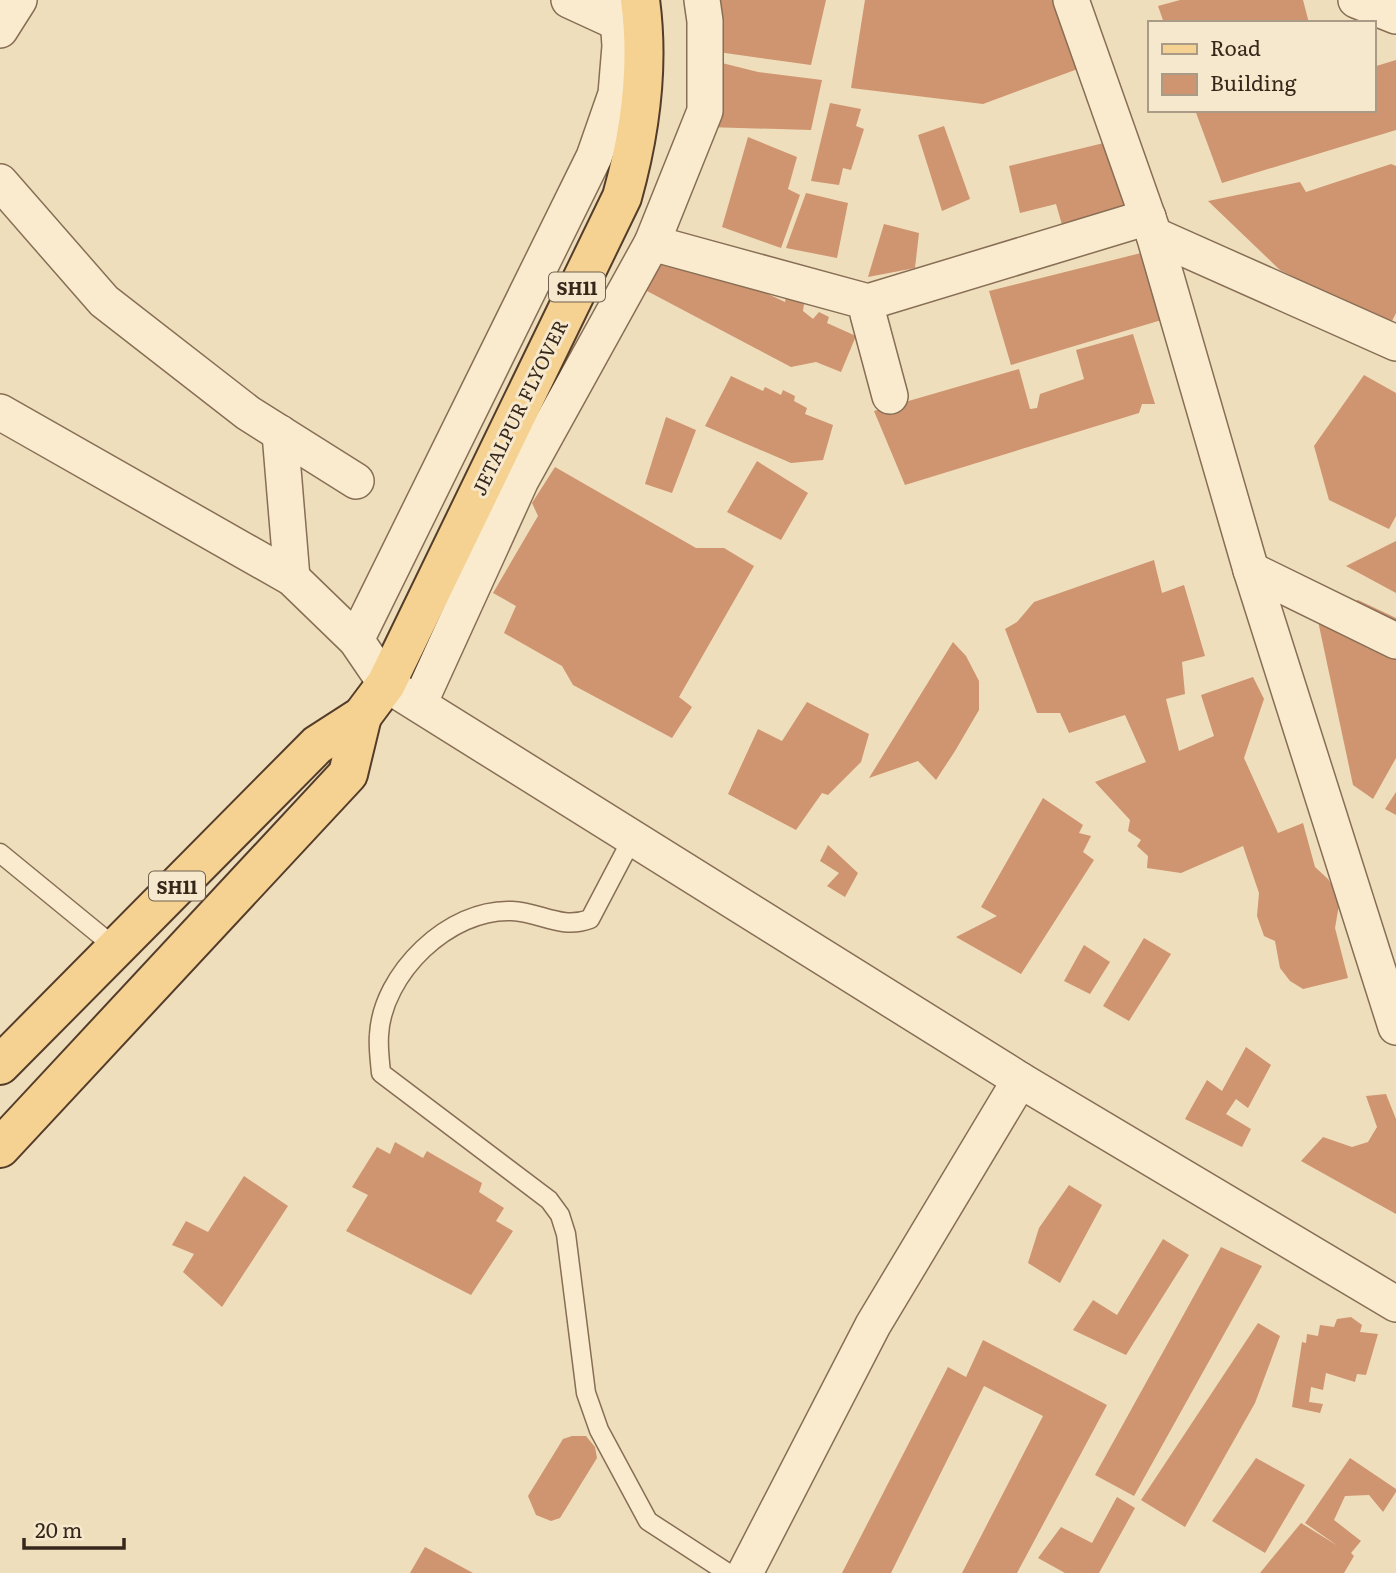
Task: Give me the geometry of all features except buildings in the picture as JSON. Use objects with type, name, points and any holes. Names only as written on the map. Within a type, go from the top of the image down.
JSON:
[{"type":"main road","name":"JETALPUR FLYOVER","points":[[386,684],[445,556],[622,197],[634,154],[645,40],[625,8]]},
{"type":"main road","name":"SH11","points":[[0,1065],[317,745],[362,716],[386,684]]},
{"type":"main road","points":[[0,1148],[348,774],[362,716]]},
{"type":"street","points":[[0,30],[19,0]]},
{"type":"street","points":[[356,640],[594,157],[616,94],[625,8],[569,0]]},
{"type":"street","points":[[419,704],[521,480],[652,243],[705,111],[705,21],[702,0]]},
{"type":"street","points":[[1071,0],[1151,226],[1251,570],[1396,1027]]},
{"type":"street","points":[[1356,0],[1396,16]]},
{"type":"street","points":[[0,182],[104,301],[248,413],[356,481]]},
{"type":"street","points":[[652,243],[868,302],[1151,226],[1396,343]]},
{"type":"street","points":[[868,302],[867,314],[890,396]]},
{"type":"street","points":[[0,412],[292,578],[356,640],[386,684],[1020,1080],[1396,1304]]},
{"type":"street","points":[[280,433],[292,578]]},
{"type":"street","points":[[1251,570],[1396,641]]},
{"type":"street","points":[[745,1573],[873,1325],[1020,1080]]},
{"type":"lane","points":[[633,837],[590,919],[565,924],[512,911],[462,921],[418,950],[390,998],[379,1033],[381,1073],[549,1199],[560,1215],[566,1234],[586,1393],[599,1430],[648,1521],[728,1573]]},
{"type":"lane","points":[[0,852],[116,948]]}]
